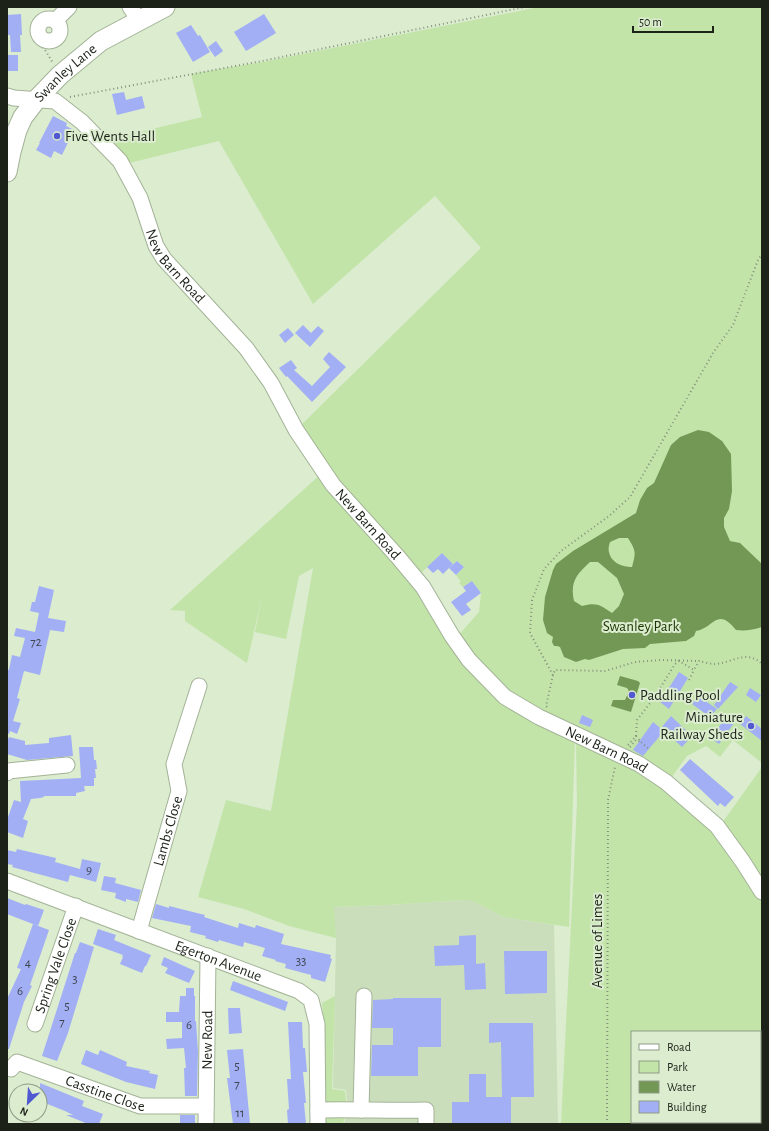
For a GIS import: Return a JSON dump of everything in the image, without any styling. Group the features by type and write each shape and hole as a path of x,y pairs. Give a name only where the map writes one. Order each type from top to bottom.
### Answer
{"main road":[{"name":"Swanley Lane","path":"7,172 17,130 23,117 36,100 60,75 134,14 165,7"}],"street":[{"path":"45,40 39,35 38,27 41,22 50,19 55,22 69,7"},
{"name":"New Barn Road","path":"7,96 55,101 82,122 120,161 140,198 156,246 164,259 246,348 271,384 296,430 324,473 423,587 452,636 469,660 505,697 539,717 638,764 666,782 717,826 744,862 762,892"},
{"name":"Lambs Close","path":"139,931 180,791 174,764 199,686"},
{"path":"7,773 8,771 67,765"},
{"name":"Egerton Avenue","path":"7,881 299,991 311,1000 317,1024 318,1117"},
{"name":"Spring Vale Close","path":"35,1024 76,906"},
{"name":"New Road","path":"206,1124 208,956"},
{"path":"360,1110 364,996"},
{"name":"Casstine Close","path":"11,1069 17,1062 140,1106 206,1106"},
{"path":"318,1117 360,1110 426,1110 426,1124"}],"path":[{"path":"77,95 262,61 525,7"},
{"path":"45,40 42,45 60,75"},
{"path":"762,254 758,260 733,325 713,353 630,497 610,516 561,551 544,569 532,600 530,633 552,675 555,670 605,671 635,662 661,660 699,661 715,664 735,658 752,657 761,661 762,664"},
{"path":"679,661 694,670"},
{"path":"624,749 636,736 637,720 654,698 675,664 679,661"},
{"path":"690,680 699,661"},
{"path":"636,736 649,749"},
{"path":"627,746 630,748 636,740 641,742"},
{"name":"Avenue of Limes","path":"607,1124 608,800 616,761"}],"shaded area":[{"path":"470,900 503,917 554,925 558,1124 344,1124 348,1109 346,1090 333,1088 336,938 333,907"}],"green space":[{"name":"Swanley Park","path":"539,7 762,7 762,763 733,740 720,757 706,746 687,756 671,778 524,706 460,641 474,626 460,640 457,637 479,612 481,593 472,581 463,587 459,583 461,582 456,575 464,567 457,561 453,564 442,553 420,574 360,510 298,428 481,248 435,196 313,304 219,141 129,163 111,139 202,117 191,74 262,62"},
{"path":"321,474 407,573 465,661 575,738 569,927 503,917 470,900 463,900 334,907 336,938 289,926 244,909 198,897 226,800 271,811 313,568 299,576 286,639 255,632 263,592 247,663 185,621 185,611 170,610"},
{"path":"576,739 638,767 706,821 762,896 762,1124 561,1124 577,804"},
{"path":"762,767 762,885 722,823"},
{"path":"335,996 332,1089 345,1091 347,1109 343,1124 325,1124 324,1025 322,1003"}],"water":[{"path":"698,430 709,432 722,441 731,454 732,491 729,509 724,518 724,527 730,541 740,543 762,564 762,627 749,630 736,630 730,623 720,619 696,631 694,636 686,641 650,644 645,648 623,649 589,660 585,659 576,662 564,657 560,647 554,646 552,642 553,637 547,633 543,620 545,597 556,564 573,551 636,513 640,500 647,488 654,483 671,445 680,437","holes":["619,538 628,538 633,546 635,555 632,567 618,564 610,556 610,542","590,562 598,562 617,578 624,594 619,606 612,613 595,604 582,606 574,601 573,589 575,579"]},
{"name":"Paddling Pool","path":"620,676 638,681 640,683 631,712 611,706 613,700 625,700 629,691 627,688 617,685"}],"building":[{"path":"21,14 21,52 11,52 7,15"},
{"path":"264,14 276,33 246,51 234,32"},
{"path":"191,25 198,36 200,35 210,52 193,62 176,33"},
{"path":"216,41 223,51 215,57 208,47"},
{"path":"7,55 18,55 18,71 7,71"},
{"path":"124,92 126,100 142,96 145,108 117,115 112,94"},
{"name":"Five Wents Hall","path":"53,116 67,123 66,126 74,130 62,155 54,151 51,158 36,150"},
{"path":"303,325 311,333 318,326 324,331 310,347 295,333"},
{"path":"288,328 294,335 285,343 279,335"},
{"path":"329,352 346,367 312,402 287,376 286,377 279,368 291,360 297,368 294,370 312,386 330,367 323,359"},
{"path":"442,553 453,564 443,574 438,569 433,573 427,567"},
{"path":"457,561 464,567 456,575 449,568"},
{"path":"472,581 481,593 466,604 471,610 462,616 451,602 466,591 463,587"},
{"path":"39,586 54,590 48,618 66,621 64,632 50,630 40,675 24,671 17,698 20,699 13,721 21,723 17,734 10,731 9,734 7,733 7,669 9,670 12,655 20,657 25,638 14,636 16,628 35,632 39,613 30,611 32,602 35,602"},
{"path":"679,672 688,678 669,709 660,702"},
{"path":"730,682 738,687 718,709 714,705"},
{"path":"750,688 761,695 756,702 746,695"},
{"path":"698,696 717,709 710,717 692,704"},
{"path":"582,715 593,720 590,727 579,723"},
{"path":"671,716 692,736 682,747 661,728"},
{"name":"Miniature Railway Sheds","path":"746,716 762,729 762,741 740,724"},
{"path":"726,717 734,723 719,744 711,738"},
{"path":"653,722 664,731 643,756 633,750"},
{"path":"71,735 73,756 27,760 7,754 7,742 9,737 25,741 25,745 49,743 49,738"},
{"path":"79,747 93,747 94,760 96,760 97,769 95,769 96,778 94,778 94,786 84,786 85,791 76,793 76,796 44,796 31,799 23,819 28,821 23,838 7,832 7,820 14,800 21,802 20,781 81,778"},
{"path":"690,759 734,797 725,807 720,803 718,806 680,770"},
{"path":"17,849 56,858 55,862 80,869 82,859 101,863 96,882 70,875 68,882 12,867 13,865 7,864 7,850 16,852"},
{"path":"104,876 116,878 115,883 141,890 138,902 126,899 126,902 115,898 116,893 101,890"},
{"path":"7,898 44,910 38,926 7,914"},
{"path":"156,904 205,915 204,917 238,928 239,923 255,928 256,925 284,934 281,944 331,955 330,958 332,959 325,982 311,978 311,975 285,968 286,964 262,956 265,948 244,942 243,947 219,940 218,942 205,938 206,936 190,932 191,926 152,918"},
{"path":"33,924 49,930 30,985 32,986 24,1002 9,1049 7,1049 7,999 21,969 17,968"},
{"path":"98,929 116,935 114,940 151,955 142,973 120,964 123,955 93,944"},
{"path":"476,935 476,964 485,963 486,989 465,990 464,965 435,966 434,946 459,945 459,936"},
{"path":"80,942 94,947 68,1033 57,1061 42,1056 75,953"},
{"path":"504,951 547,951 547,993 505,994"},
{"path":"164,957 195,971 189,983 165,973 168,968 161,965"},
{"path":"233,981 288,1002 285,1011 230,990"},
{"path":"186,988 194,988 195,996 195,1021 198,1052 197,1096 185,1096 184,1068 186,1068 184,1048 167,1049 166,1039 182,1038 182,1022 166,1022 166,1012 179,1012 180,996 186,996"},
{"path":"393,998 441,998 441,1047 418,1047 418,1076 371,1076 372,1045 393,1045 393,1028 372,1028 373,1000"},
{"path":"228,1008 240,1008 242,1033 229,1034"},
{"path":"288,1022 302,1022 303,1048 305,1048 307,1072 303,1072 306,1103 304,1103 306,1124 288,1124 287,1110 289,1109 287,1079 291,1079"},
{"path":"489,1023 533,1023 534,1097 511,1097 511,1124 452,1124 452,1102 469,1102 469,1074 486,1074 486,1097 502,1097 501,1042 489,1043"},
{"path":"243,1049 250,1124 233,1124 227,1078 230,1078 227,1050"},
{"path":"86,1050 98,1055 100,1050 127,1062 126,1066 150,1071 149,1073 158,1075 155,1089 126,1082 81,1064"},
{"path":"48,1086 84,1101 82,1106 103,1114 99,1124 88,1124 66,1115 73,1115 48,1104"},
{"path":"180,1115 195,1115 195,1124 180,1124"}],"place":[{"name":"Five Wents Hall","path":"57,136"},
{"name":"Paddling Pool","path":"632,695"},
{"name":"Miniature Railway Sheds","path":"751,726"}]}
